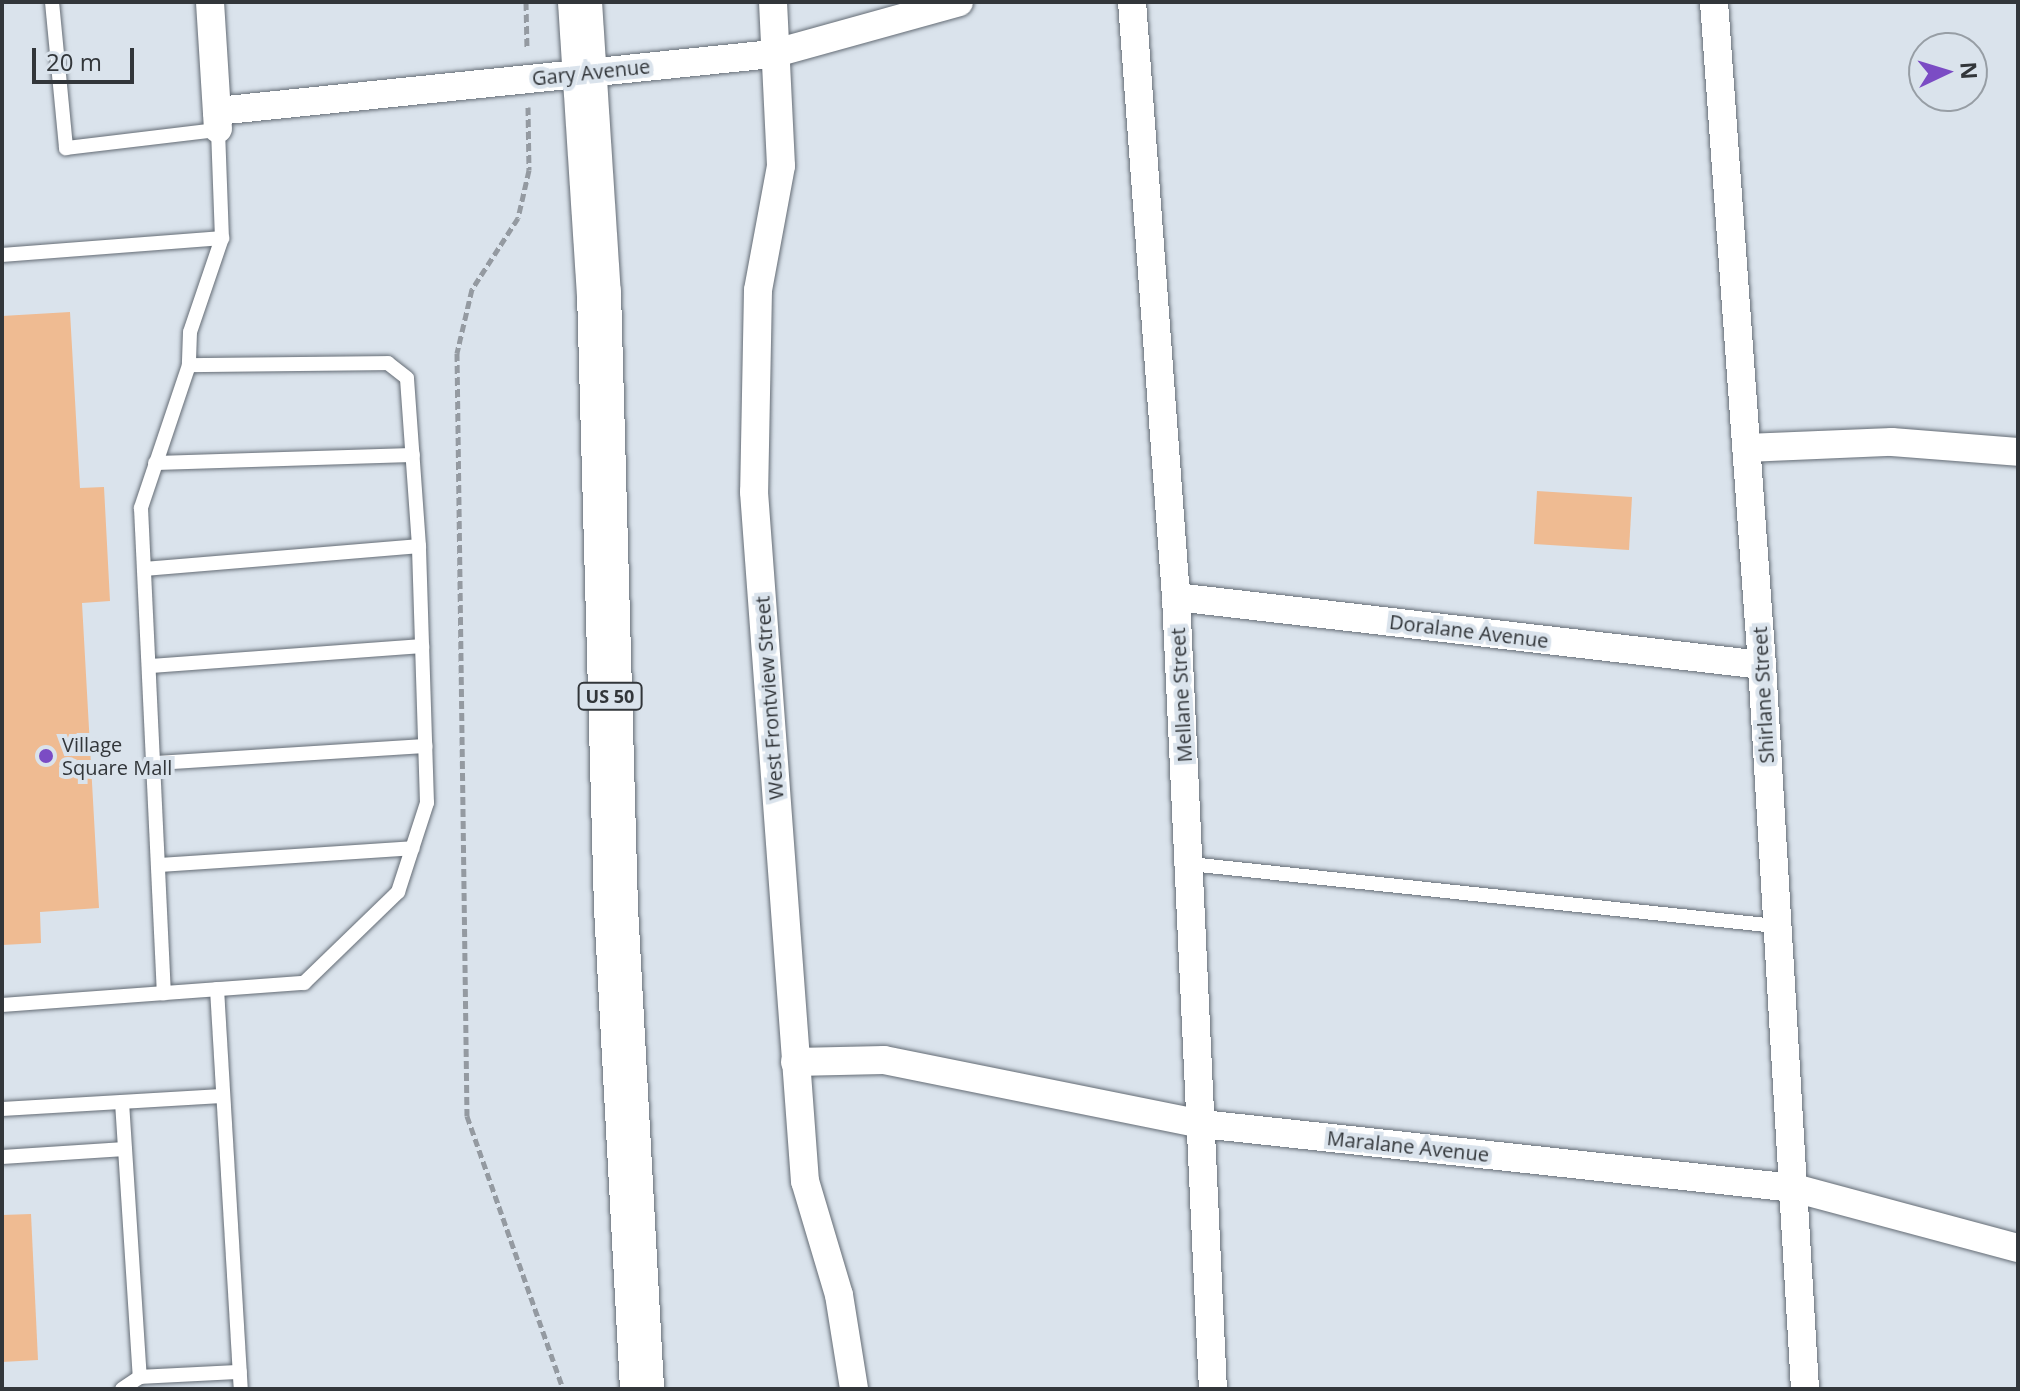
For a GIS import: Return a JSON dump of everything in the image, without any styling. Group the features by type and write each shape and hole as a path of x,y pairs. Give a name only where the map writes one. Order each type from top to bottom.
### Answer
{"highway":[{"name":"US 50","path":"580,2 599,292 616,908 642,1389"}],"street":[{"path":"210,2 217,121"},
{"name":"West Frontview Street","path":"773,2 772,54 781,166 758,290 754,492 805,1181 839,1295 854,1389"},
{"name":"Gary Avenue","path":"217,121 585,73 772,54 959,2"},
{"name":"Mellane Street","path":"1132,2 1176,597 1213,1389"},
{"name":"Shirlane Street","path":"1714,2 1762,665 1805,1389"},
{"path":"1746,448 1892,442 2018,452"},
{"name":"Doralane Avenue","path":"1176,597 1762,665"},
{"name":"Maralane Avenue","path":"795,1062 884,1060 1202,1124 1794,1188 2018,1248"}],"lane":[{"path":"52,2 66,148 217,121 222,238 190,332 189,365 141,508 156,763 164,993"},
{"path":"2,255 222,238"},
{"path":"2,1005 304,983 398,892 427,803 419,546 407,378 388,363 189,365"},
{"path":"155,463 413,455"},
{"path":"145,569 419,546"},
{"path":"151,666 422,646"},
{"path":"156,763 425,746"},
{"path":"159,865 412,848"},
{"path":"1190,864 1776,926"},
{"path":"217,989 241,1389"},
{"path":"2,1109 222,1096"},
{"path":"122,1102 140,1377"},
{"path":"2,1157 125,1149"},
{"path":"122,1389 140,1377 240,1372"}],"path":[{"path":"526,2 527,34"},
{"path":"528,121 529,170 518,218 472,289 457,353 467,1116 563,1389"}],"building":[{"name":"Village Square Mall","path":"70,312 80,488 104,487 110,601 82,603 99,908 40,912 41,943 2,945 2,316"},
{"path":"1537,491 1632,497 1629,550 1534,544"},
{"path":"31,1214 38,1360 2,1362 2,1215"}],"place":[{"name":"Village Square Mall","path":"46,756"}]}
